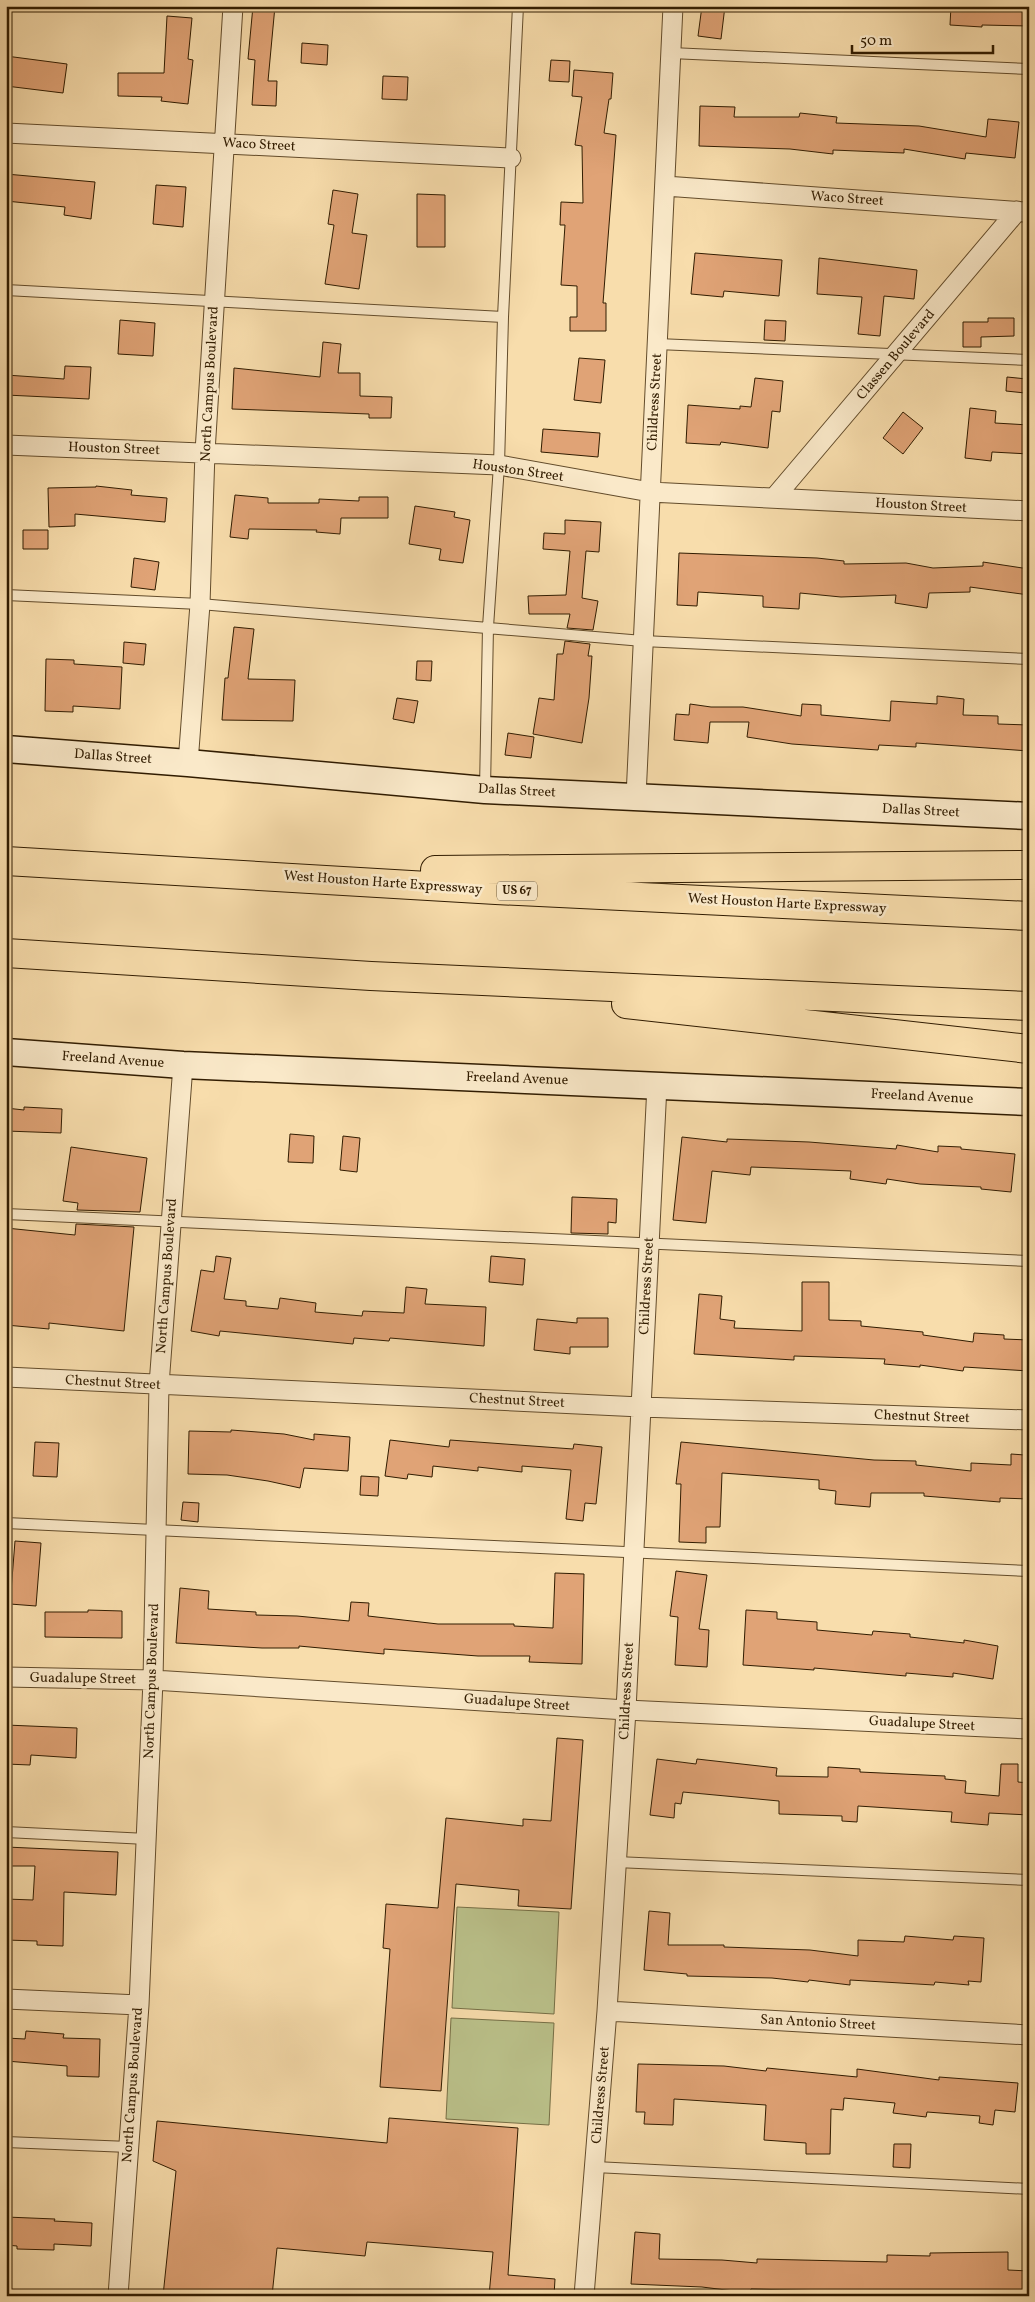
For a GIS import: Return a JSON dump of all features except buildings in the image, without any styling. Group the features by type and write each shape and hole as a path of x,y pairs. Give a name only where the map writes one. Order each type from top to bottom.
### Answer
{"highway":[{"name":"West Houston Harte Expressway","path":"6,861 496,890 1029,916"},
{"path":"200,871 1029,866"},
{"path":"6,953 371,976 1029,1006"},
{"path":"371,976 1029,1049"}],"main road":[{"name":"Dallas Street","path":"6,749 188,763 485,790 1029,816"},
{"name":"Freeland Avenue","path":"6,1052 183,1065 1029,1102"}],"street":[{"name":"North Campus Boulevard","path":"188,763 200,604 205,452 233,6"},
{"name":"Childress Street","path":"636,797 673,6"},
{"name":"Waco Street","path":"6,133 511,158"},
{"name":"Waco Street","path":"665,186 1023,212"},
{"name":"Classen Boulevard","path":"774,498 897,353 1023,212"},
{"name":"Houston Street","path":"6,445 499,465 650,492 1029,511"},
{"name":"North Campus Boulevard","path":"118,2296 139,2005 147,1839 153,1680 159,1385 183,1065"},
{"name":"Childress Street","path":"584,2296 607,2011 626,1710 657,1085"},
{"name":"Chestnut Street","path":"6,1377 641,1407 1029,1420"},
{"name":"Guadalupe Street","path":"6,1677 153,1680 626,1710 1029,1729"},
{"path":"6,1999 139,2005"},
{"name":"San Antonio Street","path":"607,2011 1029,2035"}],"lane":[{"path":"485,790 488,627 499,465 503,317 518,6"},
{"path":"671,53 1029,69"},
{"path":"6,290 503,317"},
{"path":"657,344 1029,360"},
{"path":"6,595 200,604 643,641 1029,659"},
{"path":"6,1214 1029,1261"},
{"path":"6,1523 1029,1571"},
{"path":"6,1832 147,1839"},
{"path":"616,1862 1029,1880"},
{"path":"6,2142 129,2148"},
{"path":"595,2167 1029,2189"}],"green space":[{"path":"457,1907 559,1912 554,2014 452,2008"},
{"path":"451,2018 554,2023 549,2125 446,2119"}]}
